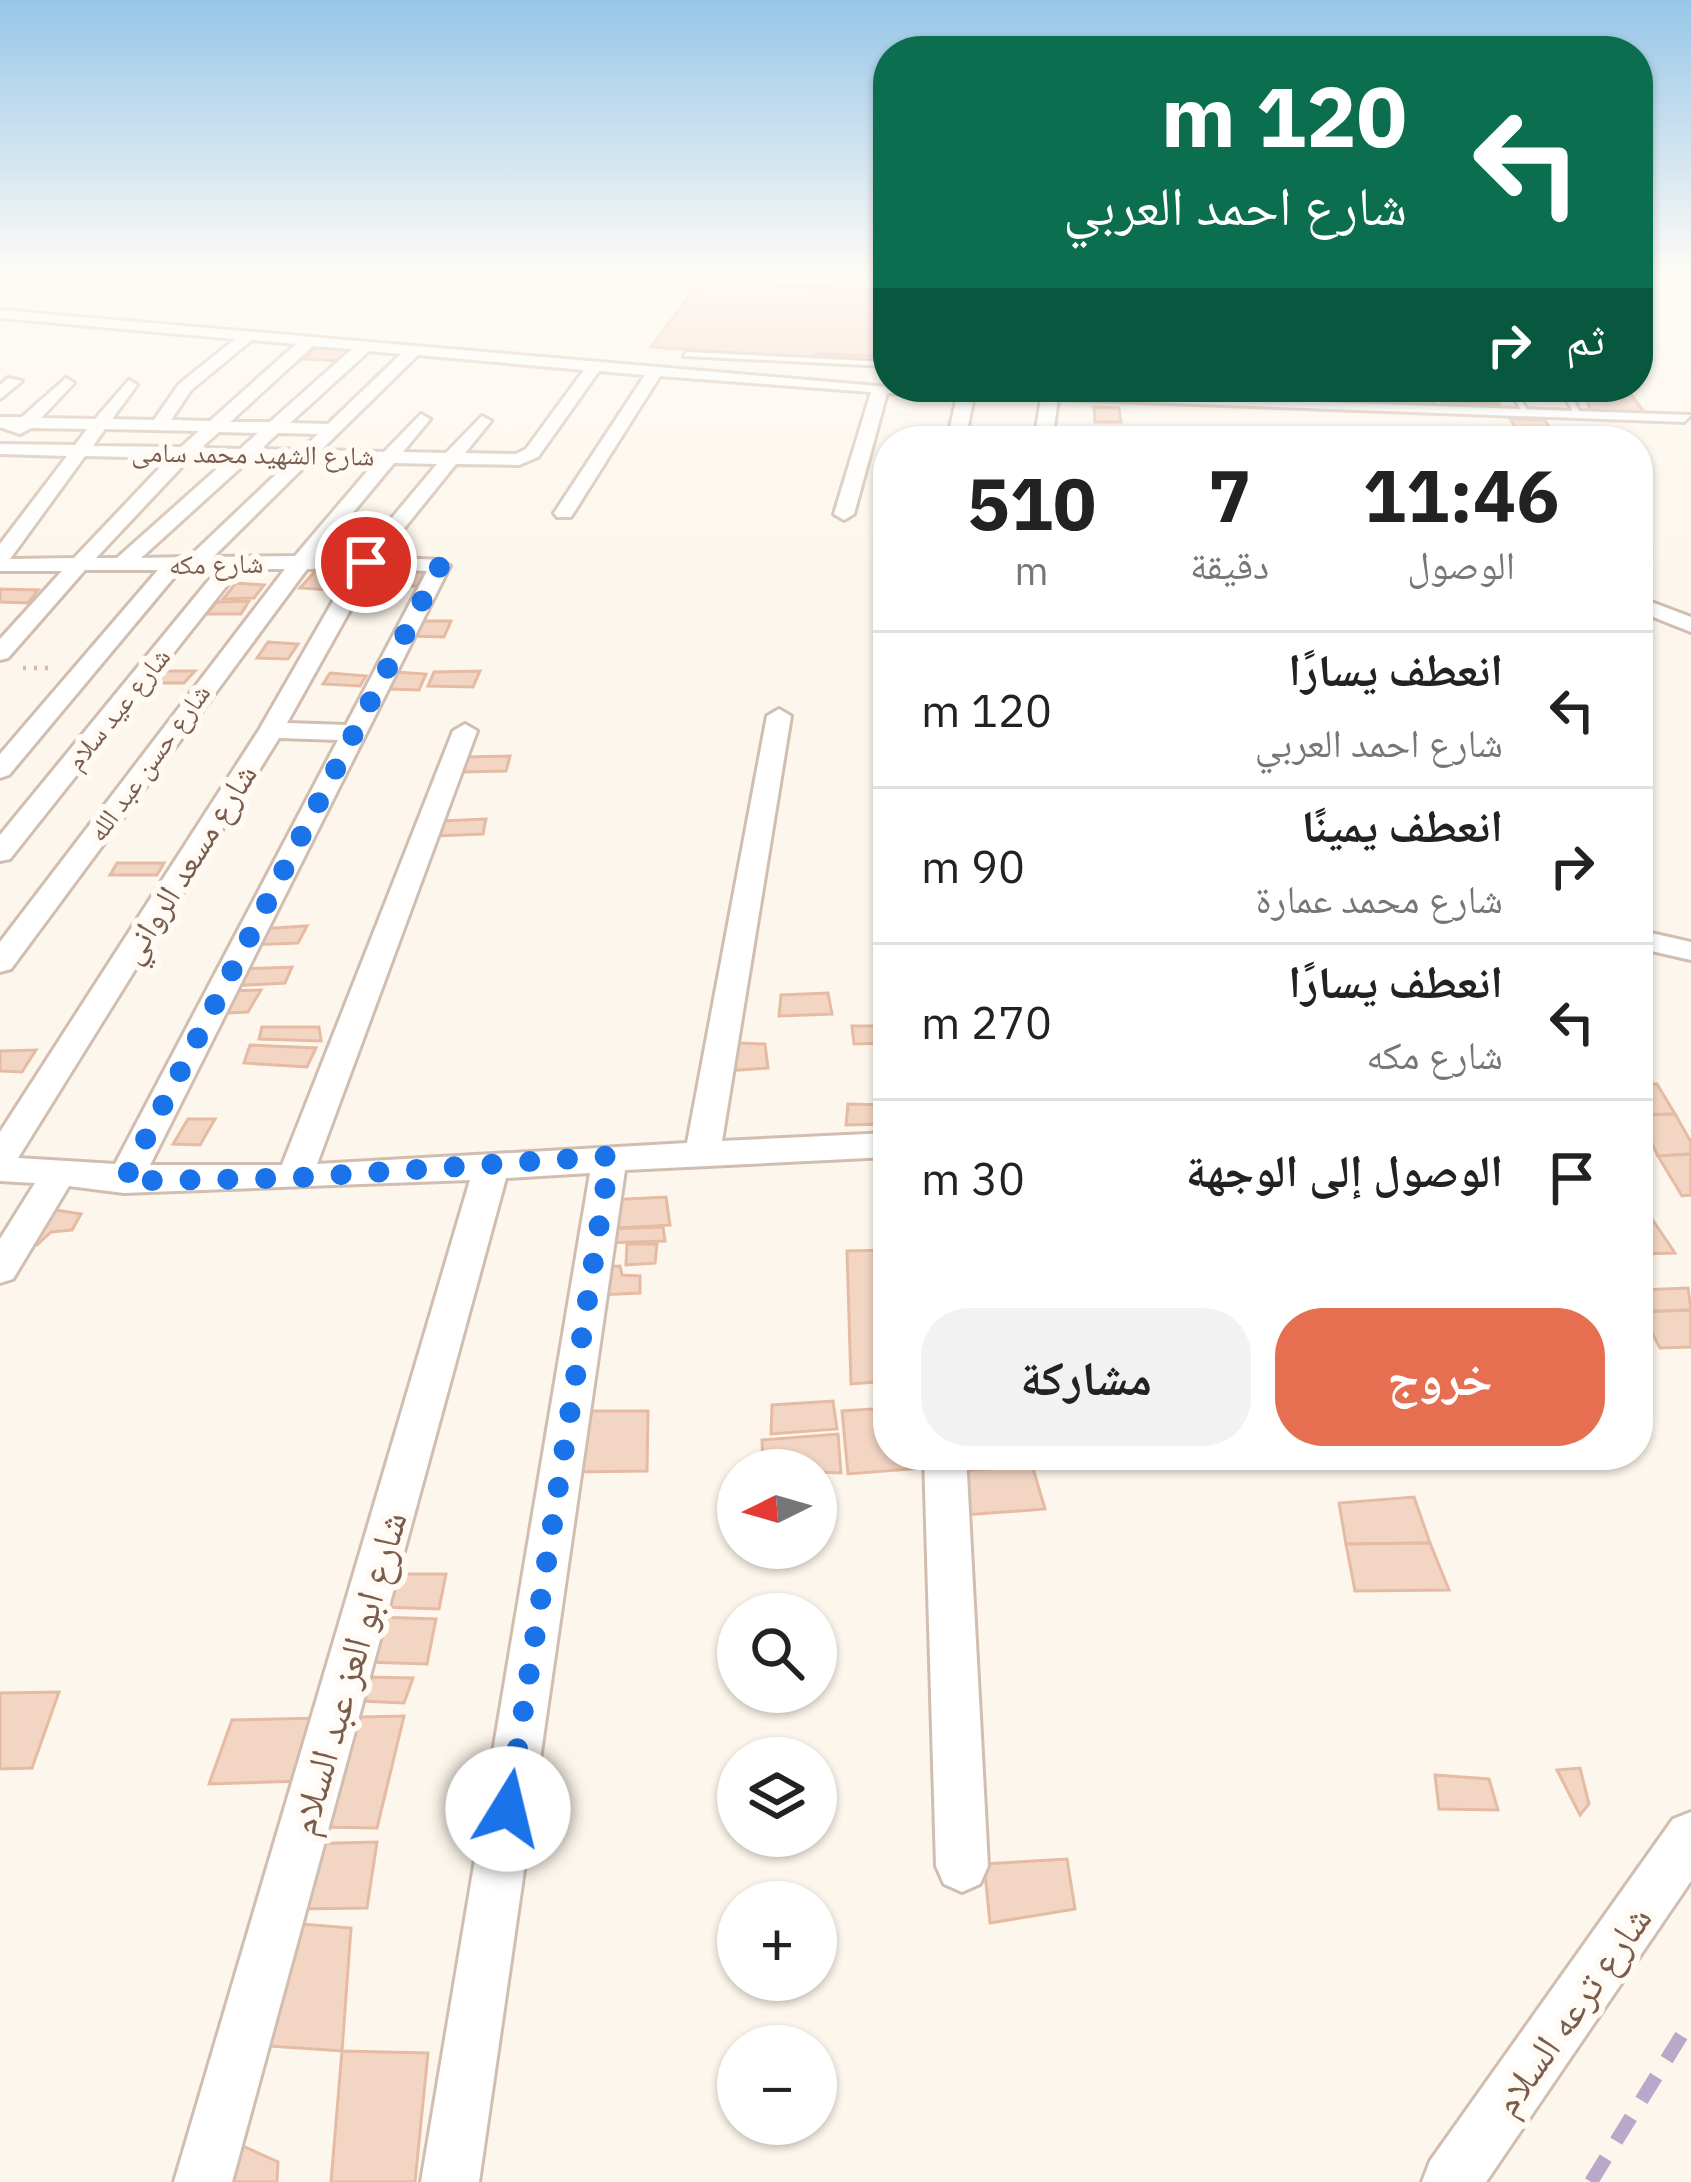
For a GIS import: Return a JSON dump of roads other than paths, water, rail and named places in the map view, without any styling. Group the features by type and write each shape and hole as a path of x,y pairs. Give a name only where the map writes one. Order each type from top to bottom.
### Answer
{"street":[{"path":"160,424 185,387 200,375"},
{"path":"0,653 184,452 270,375"},
{"path":"122,564 332,375"},
{"path":"0,770 86,668 184,564 389,375"},
{"name":"شارع الشهيد محمد سامى","path":"0,449 507,461 532,453 588,375"},
{"path":"564,513 653,375"},
{"path":"723,375 873,388 844,514"},
{"path":"0,394 14,381"},
{"path":"0,449 66,383"},
{"path":"0,562 129,385"},
{"path":"1138,402 1342,416 1365,408 1465,417 1526,411 1684,417"},
{"path":"1363,402 1365,408"},
{"name":"شارع حسن عبد الله","path":"0,963 218,623 299,562 421,419"},
{"name":"شارع مسعد الرواني","path":"0,1159 271,730 366,562 482,421"},
{"path":"0,422 333,429"},
{"name":"شارع مكه","path":"0,562 440,566 354,733"},
{"name":"شارع عيد سلام","path":"0,853 218,623 234,563"},
{"path":"1653,609 1691,625"},
{"path":"703,1150 779,716"},
{"path":"124,1181 354,733 271,730"},
{"path":"293,1178 465,731"},
{"path":"1653,942 1691,951"},
{"path":"0,1169 124,1181 293,1178 703,1150 873,1145"},
{"path":"450,2182 610,1156"},
{"name":"شارع ابو العز عبد السلام","path":"203,2182 492,1165"},
{"path":"0,1269 58,1175"},
{"path":"946,1470 962,1866"},
{"name":"شارع ترعه السلام","path":"1451,2182 1691,1838"}],"lane":[{"path":"1520,402 1526,411"},
{"path":"1572,402 1578,414"}],"railway":[{"path":"1591,2182 1691,2020"}]}
